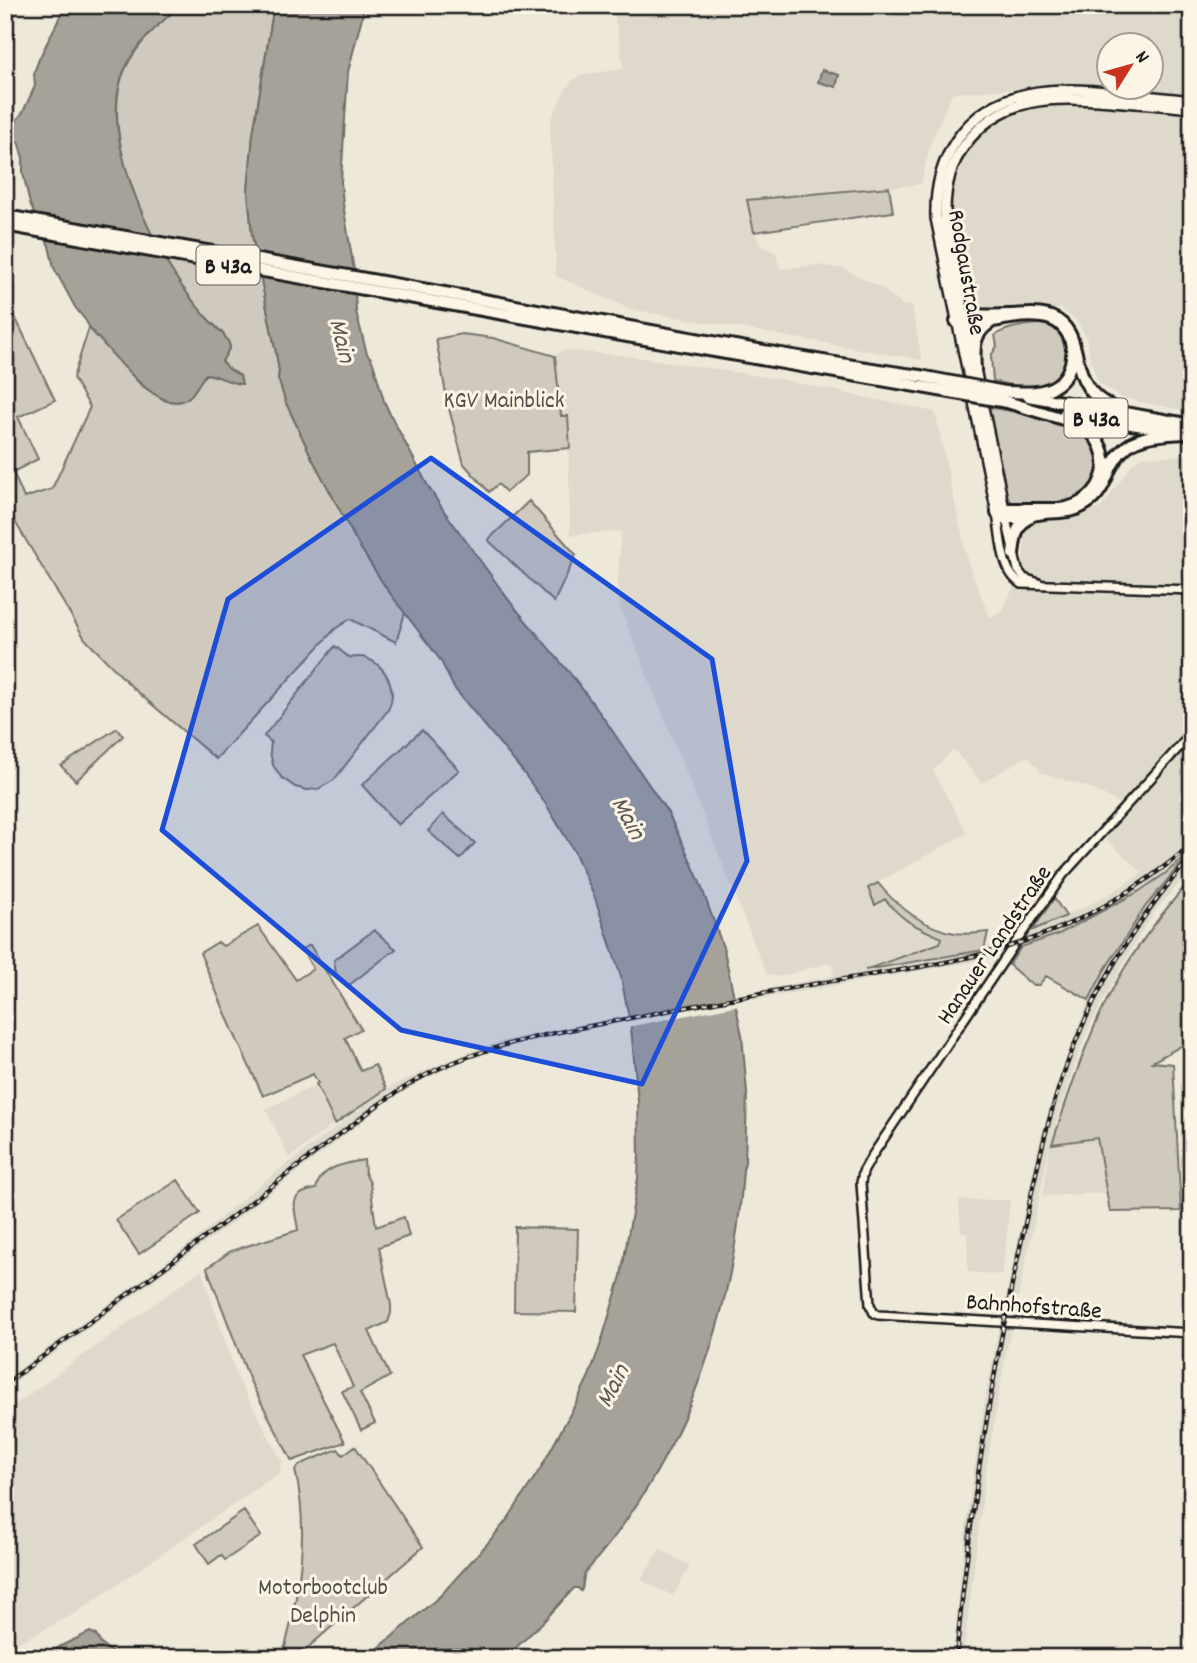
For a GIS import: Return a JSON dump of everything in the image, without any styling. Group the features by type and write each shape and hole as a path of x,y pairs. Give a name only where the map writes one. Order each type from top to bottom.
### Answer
{"highway":[{"name":"B 43a","path":"5,216 639,334 862,368 921,382 1189,431"},
{"name":"B 43a","path":"5,225 450,299"},
{"path":"962,321 1037,314 1055,319 1065,326 1071,335 1081,372 1089,389 1099,399 1128,415"},
{"path":"962,321 1047,318 1065,330 1070,339 1072,364 1064,379 1048,389 1006,397"},
{"path":"975,370 975,340 980,330 993,321"},
{"path":"1002,514 1075,506 1094,491 1101,481 1104,467 1101,448 1086,428 1006,397"},
{"name":"B 43a","path":"1006,397 1128,415 1189,431"},
{"path":"1002,514 1071,511 1088,503 1098,494 1116,457 1136,440 1189,431"},
{"path":"1013,554 1018,527 1024,520 1038,514"}],"main road":[{"name":"Rodgaustraße","path":"1002,514 975,370 936,218 938,182 947,156 960,135 986,111 1018,96 1047,90 1085,90 1192,101"},
{"name":"Rodgaustraße","path":"1002,514 962,321 946,228 945,198 955,161 969,140 990,120 1012,107 1031,102 1084,99 1192,107"}],"street":[{"name":"Rodgaustraße","path":"1002,514 1018,570 1024,578 1051,584 1192,590"},
{"name":"Rodgaustraße","path":"1002,514 1005,562 1013,578 1028,586 1051,584"},
{"name":"Hanauer Landstraße","path":"874,1313 870,1305 862,1200 861,1178 864,1169 1070,866 1192,731"},
{"name":"Bahnhofstraße","path":"874,1313 888,1316 1192,1333"}],"highlighted area":[{"path":"431,458 712,659 747,861 642,1084 401,1030 162,830 228,599"}],"shaded area":[{"path":"613,5 1192,5 1192,412 1122,398 1099,383 1090,359 1086,336 1076,320 1061,309 968,310 952,243 949,198 962,159 984,130 1012,111 1038,103 1027,88 952,93 930,145 921,184 747,200 754,232 760,244 776,253 780,269 816,265 844,269 881,287 903,306 912,306 922,360 630,309 556,276 551,119 565,90 573,80 583,75 624,69"},
{"path":"563,350 636,357 779,379 935,412 968,563 990,618 1001,612 1023,569 1025,525 1075,516 1101,508 1133,463 1142,457 1192,455 1192,719 1172,746 1192,746 1192,850 1166,873 1097,915 1059,934 1002,954 982,960 752,1000 751,992 832,976 834,966 829,963 778,977 766,973 620,607 617,594 621,531 570,535 568,416 561,416 555,356","holes":["953,749 982,783 1028,756 1042,773 1091,788 1122,805 1097,831 1143,873 1097,901 1033,930 998,940 984,950 870,968 940,943 942,937 926,932 898,915 884,899 868,888 967,833 933,771"]},
{"path":"1192,851 1192,868 1143,929 1100,1006 1084,1039 1059,1111 1051,1144 1097,1138 1107,1193 1043,1196 1050,1146 1007,1346 986,1470 963,1658 953,1658 966,1525 981,1422 1041,1135 1066,1059 1089,1000 1104,971 1145,907"},
{"path":"548,1032 550,1038 518,1044 466,1060 422,1080 385,1104 227,1227 5,1389 5,1379 151,1273 150,1270 155,1270 191,1243 258,1186 386,1090 473,1050 509,1039"},
{"path":"314,1086 333,1124 289,1158 266,1109"},
{"path":"959,1200 1010,1200 1001,1275 968,1272 967,1233 961,1233"},
{"path":"201,1270 238,1379 282,1461 279,1473 76,1613 5,1649 5,1412"},
{"path":"660,1549 690,1566 673,1596 641,1580"}],"green space":[{"path":"181,5 274,5 253,134 248,191 252,235 276,353 278,378 286,403 313,460 370,563 405,613 396,642 350,619 335,629 216,759 134,689 85,639 5,505 5,296 55,400 18,417 38,459 13,472 24,498 52,489 90,407 73,378 89,328 141,385 166,401 179,402 188,398 206,374 234,382 240,376 222,361 230,347 226,338 184,289 154,240 141,213 122,154 118,98 127,63 148,36"},
{"path":"889,187 893,212 754,232 747,200"},
{"path":"1039,324 1055,328 1064,339 1067,356 1062,372 1051,384 1037,388 993,381 991,356 997,346 995,335 1016,327"},
{"name":"KGV Mainblick","path":"462,334 493,338 555,356 561,416 568,416 570,448 527,452 527,475 506,492 498,484 489,492 464,464 448,405 436,339"},
{"path":"987,407 1071,421 1080,425 1100,449 1098,483 1075,504 1015,504 1010,501 1005,491"},
{"path":"529,501 576,555 554,602 488,540"},
{"path":"335,646 349,657 366,658 380,667 389,680 391,702 388,710 334,780 318,789 307,790 295,787 281,777 273,765 271,742 264,736"},
{"path":"117,728 123,736 76,781 61,766"},
{"path":"422,730 459,770 398,825 362,785"},
{"path":"443,814 475,843 460,859 428,831"},
{"path":"1192,850 1145,907 1104,971 1089,1000 1046,976 1039,985 1032,985 1009,965 1021,947 1059,934 1138,892 1166,873"},
{"path":"1192,878 1192,1040 1152,1062 1173,1064 1181,1211 1110,1212 1097,1138 1052,1144 1083,1054 1112,990 1148,933"},
{"path":"878,883 893,900 933,927 959,934 988,932 984,950 865,970 940,943 942,938 905,919 885,899 875,905 868,888"},
{"path":"1054,898 1066,916 1033,930"},
{"path":"258,926 296,980 313,969 302,949 310,945 361,1029 345,1038 361,1071 375,1065 386,1089 335,1124 313,1074 263,1096 200,953 218,942 223,946"},
{"path":"374,930 396,949 348,986 336,974 334,960"},
{"path":"364,1160 376,1227 404,1217 409,1236 379,1247 391,1313 388,1322 369,1331 390,1376 360,1393 375,1423 361,1430 342,1391 353,1387 333,1343 300,1355 345,1442 292,1461 250,1381 207,1268 231,1251 298,1230 294,1209 296,1198 306,1191 316,1189 318,1181 334,1167"},
{"path":"178,1180 200,1213 139,1254 116,1220"},
{"path":"515,1227 578,1229 576,1312 514,1311"},
{"name":"Motorbootclub Delphin","path":"355,1446 423,1547 296,1658 282,1658 298,1588 302,1541 302,1517 295,1470 301,1464 338,1449 343,1455"},
{"path":"244,1511 261,1536 225,1560 221,1555 209,1564 196,1544"}],"water":[{"path":"66,5 181,5 142,42 125,69 118,93 117,120 121,150 141,210 154,239 181,285 226,338 230,347 222,361 240,376 242,384 206,374 192,394 186,399 174,402 148,390 91,330 54,268 49,246 30,204 19,144 11,142 5,147 5,129 13,125 23,112 35,86 34,73 39,59"},
{"name":"Main","path":"274,5 365,5 348,72 341,182 354,270 356,312 367,354 374,366 384,401 429,488 444,511 511,603 578,683 668,813 699,880 724,950 742,1035 747,1093 745,1162 739,1217 722,1310 692,1399 650,1482 620,1529 585,1573 581,1591 574,1588 505,1658 367,1658 440,1596 507,1520 542,1466 589,1376 621,1276 638,1178 638,1101 631,1028 621,977 595,898 574,851 523,772 454,688 441,661 386,588 358,544 286,403 278,378 276,353 252,235 248,191 253,134"},
{"path":"822,70 839,75 836,87 818,82"},
{"path":"90,1632 120,1658 42,1658 61,1646"}],"pier":[{"path":"30,212 156,234 170,262 42,239"},
{"path":"252,251 357,269 359,296 257,278"},
{"path":"737,995 740,1005 627,1027 625,1017"}],"railway":[{"path":"5,1384 195,1245 378,1105 442,1067 510,1043 550,1034 741,997 932,965 1024,942 1076,921 1125,894 1192,844"},
{"path":"956,1658 966,1562 995,1370 1051,1113 1082,1026 1113,966 1150,909 1192,856"}]}
